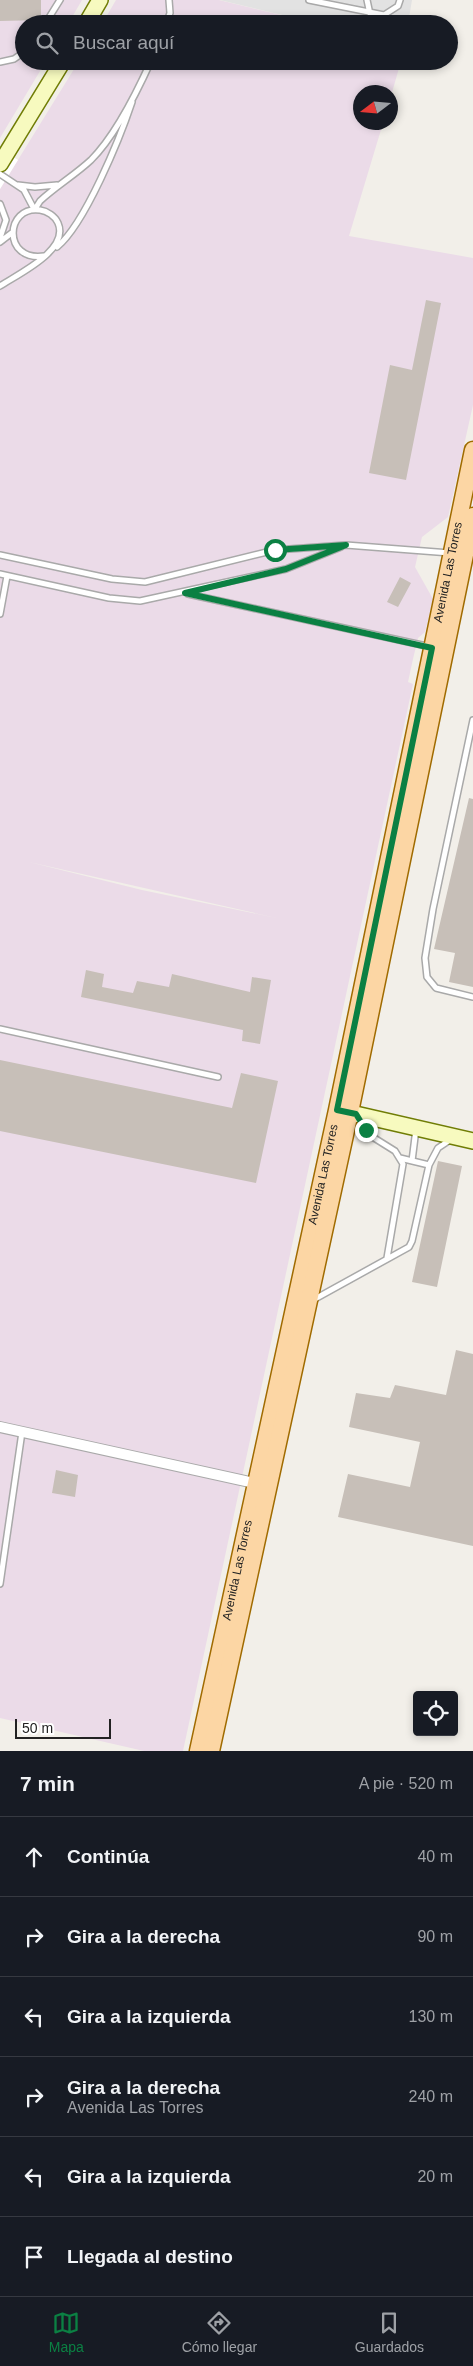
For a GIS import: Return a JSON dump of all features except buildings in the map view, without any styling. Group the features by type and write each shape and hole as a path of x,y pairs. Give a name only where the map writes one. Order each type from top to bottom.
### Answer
{"main road":[{"name":"Avenida Las Torres","path":"198,1751 347,1112 432,648 463,555 473,450"},
{"name":"Avenida Las Torres","path":"212,1751 261,1485 308,1303 463,555 473,516"}],"street":[{"path":"91,15 100,0"},
{"path":"0,164 57,70"},
{"path":"347,1112 473,1141"},
{"path":"0,1427 261,1485"}],"lane":[{"path":"51,15 60,0"},
{"path":"169,0 169,15"},
{"path":"309,0 370,14 384,15 398,6 400,0"},
{"path":"367,0 370,14"},
{"path":"0,62 15,58"},
{"path":"35,209 40,200 57,184 91,160 106,142 134,95 146,70"},
{"path":"0,286 66,240 83,213 122,132 134,95"},
{"path":"0,174 24,190 35,209"},
{"path":"16,185 36,187 57,184"},
{"path":"0,204 6,220 13,231"},
{"path":"44,256 29,256 22,252 14,240 14,224 22,214 35,209 44,211 58,223 60,232 54,249"},
{"path":"0,240 6,220"},
{"path":"0,240 13,231"},
{"path":"0,574 124,600 140,601 185,593 286,569 346,545"},
{"path":"0,555 112,578 145,582 275,550 346,545 463,555"},
{"path":"0,614 7,576"},
{"path":"185,593 432,648"},
{"path":"473,720 433,909 426,958 427,977 436,988 473,997"},
{"path":"0,1029 218,1077"},
{"path":"347,1112 371,1136 395,1151 400,1158 403,1172 387,1258"},
{"path":"412,1161 416,1127"},
{"path":"308,1303 387,1258 404,1251 412,1241 428,1165 438,1148 455,1136"},
{"path":"400,1158 428,1165"},
{"path":"0,1584 22,1432"}],"shaded area":[{"path":"0,0 82,0 73,15 15,15 15,70 41,70 0,138"},
{"path":"116,0 219,0 281,15 107,15"},
{"path":"220,0 412,0 410,15 282,15"},
{"path":"73,70 398,70 394,85 353,85 353,130 381,130 349,236 473,258 473,405 448,517 422,537 415,567 433,599 425,632 418,638 408,682 413,684 183,1751 144,1751 0,1718 0,189","holes":["29,862 281,919 142,890"]}],"pier":[{"path":"0,149 18,160 0,189"}],"route":[{"path":"275,550 346,545 286,569 185,593 432,648 337,1110 356,1114 366,1130"}]}
